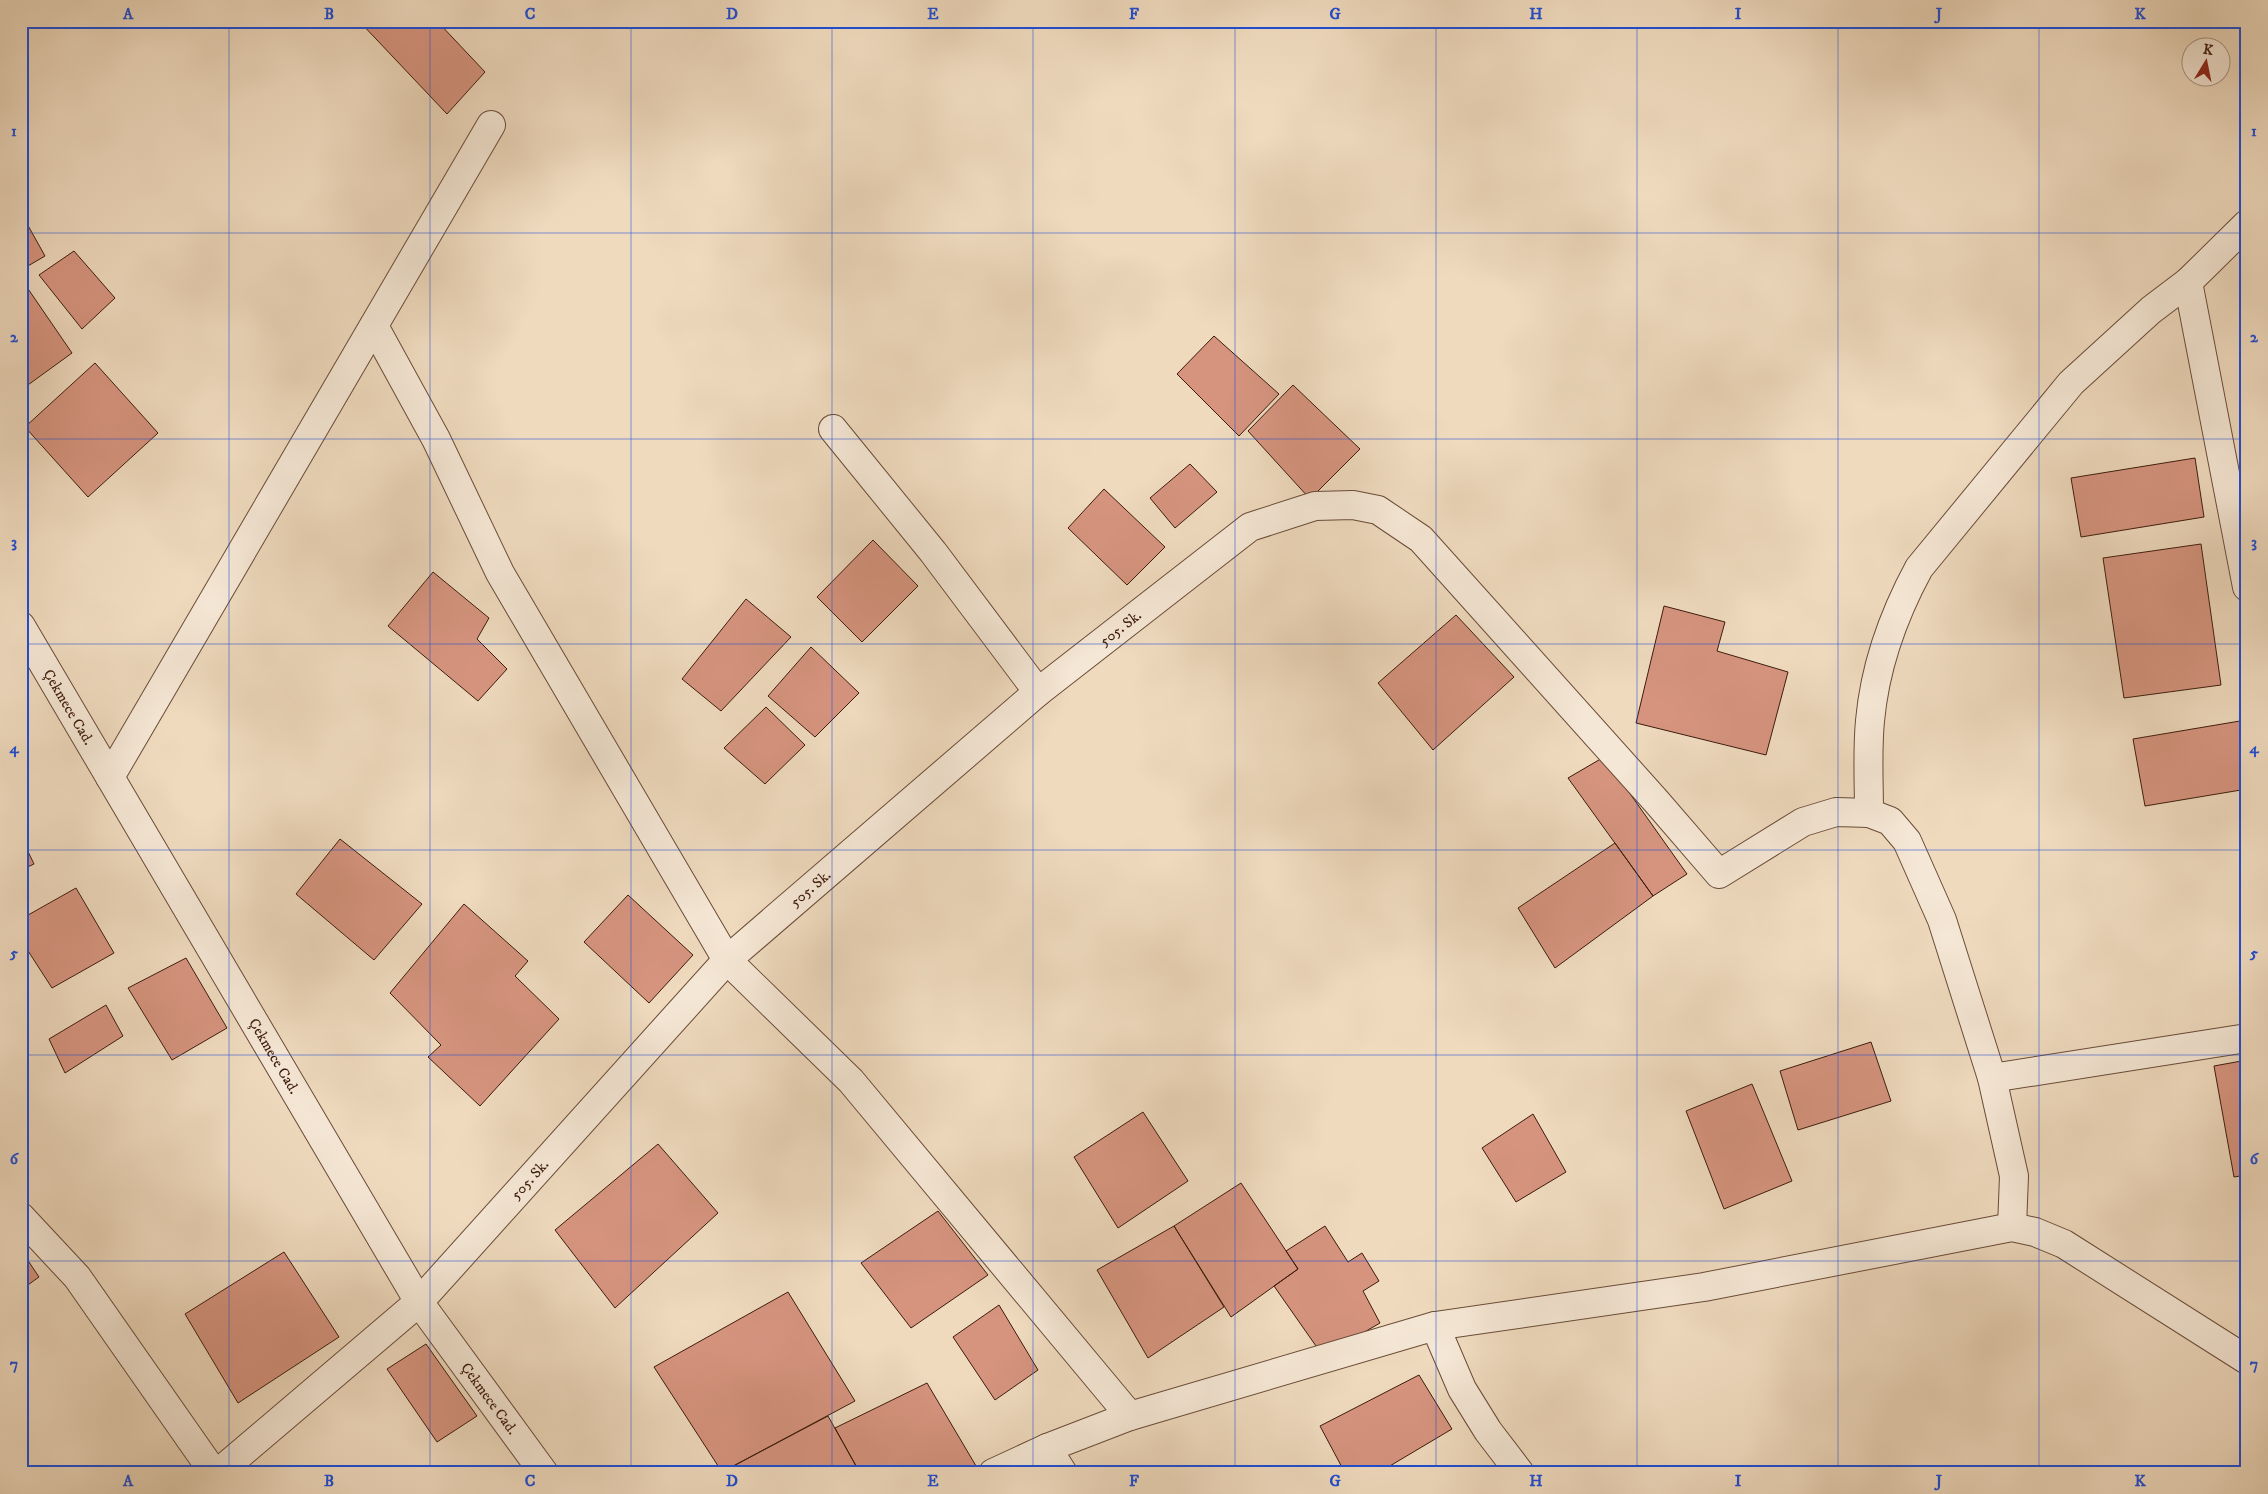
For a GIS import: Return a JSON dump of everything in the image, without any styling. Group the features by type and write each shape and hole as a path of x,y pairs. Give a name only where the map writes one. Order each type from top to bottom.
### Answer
{"street":[{"path":"110,777 491,126"},
{"path":"2012,1228 2014,1176 1992,1078 1942,920 1907,841 1890,821 1869,813 1870,721 1876,678 1888,635 1902,601 1919,568 2071,382 2151,310 2188,282 2247,224"},
{"path":"2188,282 2247,587"},
{"path":"374,326 436,439 500,573 727,960 851,1081 1130,1416"},
{"path":"834,429 933,552 1038,692"},
{"name":"505. Sk.","path":"216,1473 419,1302 727,960 1038,692 1250,527 1315,506 1353,505 1378,510 1421,539 1719,874 1803,822 1836,812 1869,813"},
{"name":"Çekmece Cad.","path":"21,626 419,1302 544,1473"},
{"path":"1992,1078 2247,1038"},
{"path":"21,1217 77,1277 216,1473"},
{"path":"993,1473 1047,1448 1130,1416 1436,1326 1704,1287 2012,1228 2036,1232 2064,1244 2247,1360"},
{"path":"1436,1326 1462,1389 1488,1431 1520,1473"},
{"path":"1047,1448 1062,1473"}],"building":[{"path":"359,21 437,21 485,72 447,114"},
{"path":"21,213 45,256 21,270"},
{"path":"74,251 115,298 82,329 39,275"},
{"path":"24,283 72,353 21,390 21,285"},
{"path":"1214,336 1279,394 1239,436 1177,374"},
{"path":"95,363 158,433 88,497 25,427"},
{"path":"1293,385 1360,449 1310,499 1248,431"},
{"path":"2195,458 2204,517 2081,537 2071,478"},
{"path":"1190,464 1217,492 1175,528 1150,498"},
{"path":"1104,489 1165,547 1127,585 1068,528"},
{"path":"873,540 918,586 862,642 817,597"},
{"path":"2201,544 2221,685 2124,698 2103,558"},
{"path":"433,572 489,618 477,639 507,669 478,701 388,626"},
{"path":"746,599 791,637 721,711 682,679"},
{"path":"1664,606 1725,622 1717,651 1788,672 1766,755 1636,723"},
{"path":"1456,615 1514,677 1433,750 1378,683"},
{"path":"811,647 859,693 815,737 768,696"},
{"path":"766,707 805,745 765,784 724,748"},
{"path":"2240,721 2247,760 2247,789 2145,806 2133,739"},
{"path":"1604,757 1687,874 1653,896 1568,778"},
{"path":"21,837 34,864 21,870"},
{"path":"340,839 422,904 374,960 296,894"},
{"path":"1615,843 1653,896 1555,968 1518,908"},
{"path":"76,888 114,953 52,988 21,940 21,919"},
{"path":"628,895 693,955 649,1003 584,942"},
{"path":"464,904 528,961 515,976 559,1019 480,1106 428,1057 441,1045 390,993"},
{"path":"186,958 227,1028 172,1060 128,988"},
{"path":"106,1005 123,1036 65,1073 49,1039"},
{"path":"1871,1042 1891,1101 1798,1130 1780,1071"},
{"path":"2247,1060 2247,1175 2234,1177 2214,1066"},
{"path":"1752,1084 1792,1181 1724,1209 1686,1111"},
{"path":"1143,1112 1188,1181 1118,1228 1074,1157"},
{"path":"1533,1114 1566,1172 1516,1202 1482,1148"},
{"path":"658,1144 718,1213 615,1308 555,1230"},
{"path":"1241,1183 1298,1269 1231,1317 1174,1226"},
{"path":"938,1211 988,1275 911,1328 861,1263"},
{"path":"1174,1226 1224,1307 1148,1358 1097,1270"},
{"path":"1325,1226 1348,1262 1362,1253 1379,1281 1363,1291 1380,1323 1323,1356 1274,1286 1298,1269 1286,1251"},
{"path":"21,1250 39,1277 21,1290"},
{"path":"284,1252 339,1337 238,1403 185,1314"},
{"path":"788,1292 855,1401 722,1472 654,1367"},
{"path":"999,1305 1038,1370 995,1400 953,1337"},
{"path":"426,1344 477,1416 437,1442 387,1369"},
{"path":"1419,1375 1452,1429 1378,1473 1345,1473 1320,1426"},
{"path":"927,1383 979,1471 974,1473 860,1473 835,1428"},
{"path":"828,1416 860,1473 722,1472"}]}
